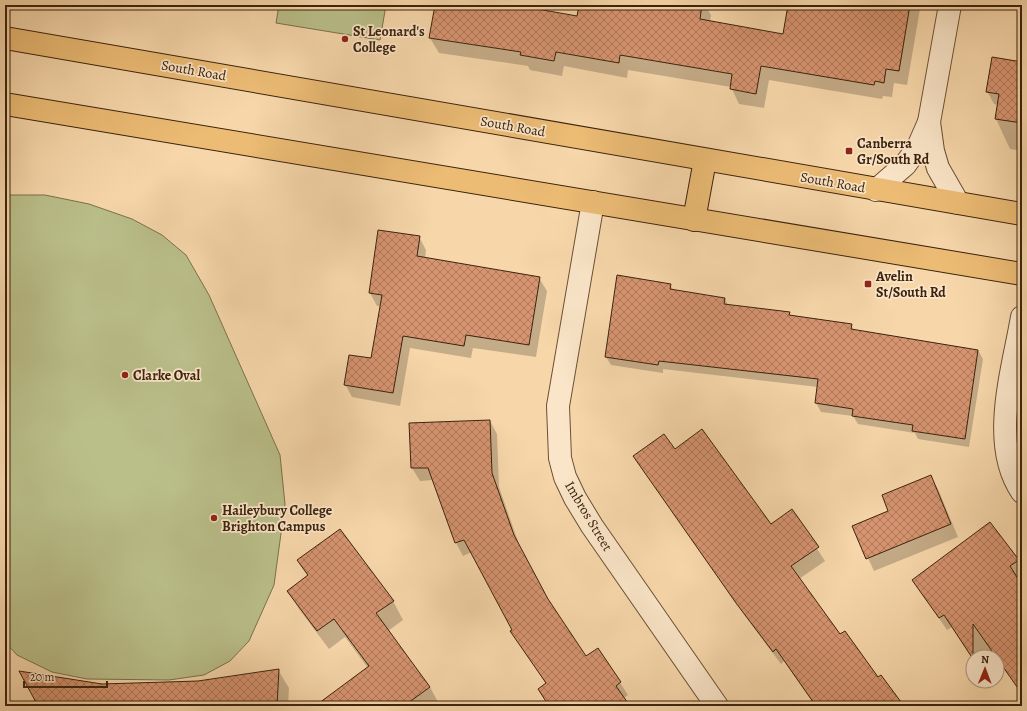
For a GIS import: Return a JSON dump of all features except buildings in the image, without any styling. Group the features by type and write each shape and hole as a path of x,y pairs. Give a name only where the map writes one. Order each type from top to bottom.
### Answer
{"main road":[{"name":"South Road","path":"5,38 876,190 1022,214"},
{"path":"5,104 1022,274"},
{"path":"694,220 705,160"}],"street":[{"path":"876,190 905,165 918,147 929,122 950,5"},
{"path":"929,122 933,151 938,168 958,203"},
{"name":"Imbros Street","path":"593,202 558,406 560,458 565,477 575,498 592,526 717,706"},
{"path":"1022,317 1004,428 1005,448 1009,468 1022,492"}],"green space":[{"path":"279,5 386,5 380,40 276,23"},
{"name":"Clarke Oval","path":"45,195 89,204 132,219 162,235 186,255 209,295 280,455 285,504 274,585 249,641 230,661 204,675 169,680 87,679 52,672 17,655 5,642 5,196"}],"place":[{"name":"St Leonard's College","path":"345,39"},
{"name":"Canberra Gr/South Rd","path":"849,151"},
{"name":"Avelin St/South Rd","path":"868,284"},
{"name":"Clarke Oval","path":"125,375"},
{"name":"Haileybury College Brighton Campus","path":"214,518"}]}
